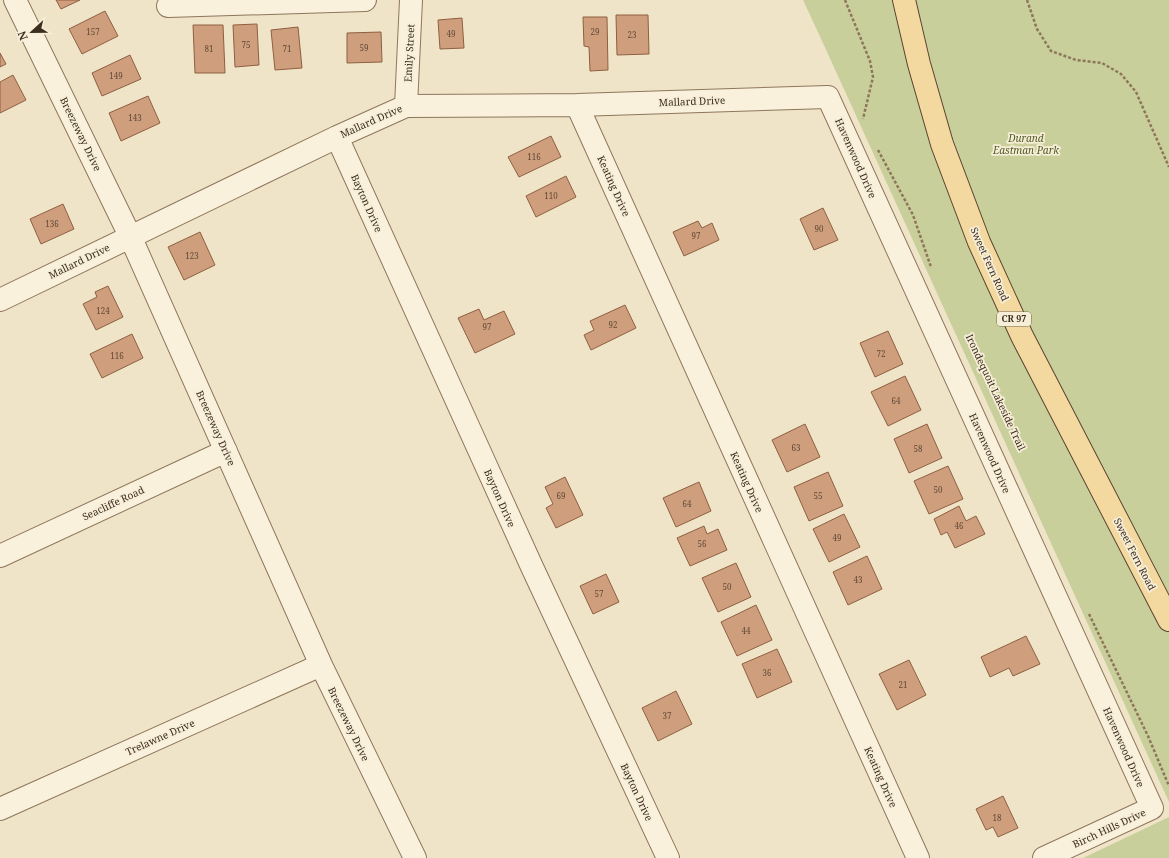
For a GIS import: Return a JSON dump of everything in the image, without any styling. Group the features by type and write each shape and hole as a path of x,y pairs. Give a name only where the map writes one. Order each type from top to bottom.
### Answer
{"main road":[{"name":"Sweet Fern Road","path":"904,0 919,64 942,144 979,242 1022,336 1169,620"}],"street":[{"name":"Breezeway Drive","path":"15,0 130,236 321,665 415,858"},
{"path":"168,6 365,0"},
{"name":"Emily Street","path":"406,106 411,0"},
{"name":"Mallard Drive","path":"0,300 337,137 406,106 577,105 828,97"},
{"name":"Havenwood Drive","path":"828,97 1152,808"},
{"name":"Keating Drive","path":"577,105 918,858"},
{"name":"Bayton Drive","path":"337,137 532,567 668,858"},
{"name":"Seacliffe Road","path":"0,556 226,451"},
{"name":"Trelawne Drive","path":"0,809 321,665"},
{"name":"Birch Hills Drive","path":"1044,858 1152,808"}],"path":[{"path":"846,0 870,61 873,77 862,117 864,123"},
{"path":"1027,0 1037,29 1052,51 1076,60 1102,63 1121,74 1136,92 1169,166"},
{"path":"876,146 913,216 932,268"},
{"path":"1087,610 1148,736 1169,786"}],"green space":[{"name":"Durand Eastman Park","path":"803,0 1169,0 1169,802 817,30"},
{"path":"1169,817 1169,858 1083,858 1167,818"}],"building":[{"path":"56,0 80,0 61,9"},
{"path":"105,11 118,36 82,54 69,29"},
{"path":"616,15 648,15 649,54 617,55"},
{"path":"583,17 607,17 608,70 590,71 589,47 584,46"},
{"path":"462,18 464,48 440,49 438,20"},
{"path":"257,24 259,65 235,67 233,25"},
{"path":"193,25 223,25 225,73 195,73"},
{"path":"298,27 302,68 275,70 271,30"},
{"path":"381,32 382,62 347,63 347,33"},
{"path":"0,53 6,64 0,67"},
{"path":"130,55 141,79 102,96 92,73"},
{"path":"13,75 26,100 0,113 0,82"},
{"path":"148,96 160,123 121,141 109,113"},
{"path":"551,136 561,157 519,177 508,157"},
{"path":"566,176 576,197 536,217 526,196"},
{"path":"63,204 74,229 41,244 30,219"},
{"path":"823,208 838,240 814,250 800,219"},
{"path":"698,221 702,228 712,223 719,240 684,256 673,232"},
{"path":"200,232 215,265 184,280 168,247"},
{"path":"108,286 123,317 96,330 83,304 97,297 95,292"},
{"path":"625,305 636,328 591,350 584,335 594,330 590,321"},
{"path":"479,309 484,320 504,311 515,334 475,353 458,318"},
{"path":"888,331 903,364 875,377 860,343"},
{"path":"132,334 143,358 102,378 90,354"},
{"path":"905,376 921,410 888,426 871,392"},
{"path":"805,424 820,457 787,472 772,440"},
{"path":"927,424 942,458 909,473 894,439"},
{"path":"948,466 963,499 929,514 914,481"},
{"path":"828,472 843,506 809,521 794,487"},
{"path":"565,477 583,515 556,528 546,508 553,504 545,487"},
{"path":"699,482 711,511 676,527 663,498"},
{"path":"959,506 966,521 976,516 985,534 955,548 947,532 941,535 934,519"},
{"path":"844,514 860,547 829,562 813,529"},
{"path":"704,526 707,534 718,529 727,550 690,566 677,538"},
{"path":"867,556 882,589 848,605 833,572"},
{"path":"736,563 751,597 718,612 702,578"},
{"path":"606,574 619,602 593,614 580,586"},
{"path":"756,605 772,640 737,656 721,622"},
{"path":"1026,636 1040,664 1013,676 1009,668 990,677 981,657"},
{"path":"777,649 792,682 757,698 742,664"},
{"path":"909,660 926,695 897,710 879,674"},
{"path":"676,691 692,724 658,741 642,708"},
{"path":"1003,796 1018,828 998,837 993,827 986,830 976,809"}]}
